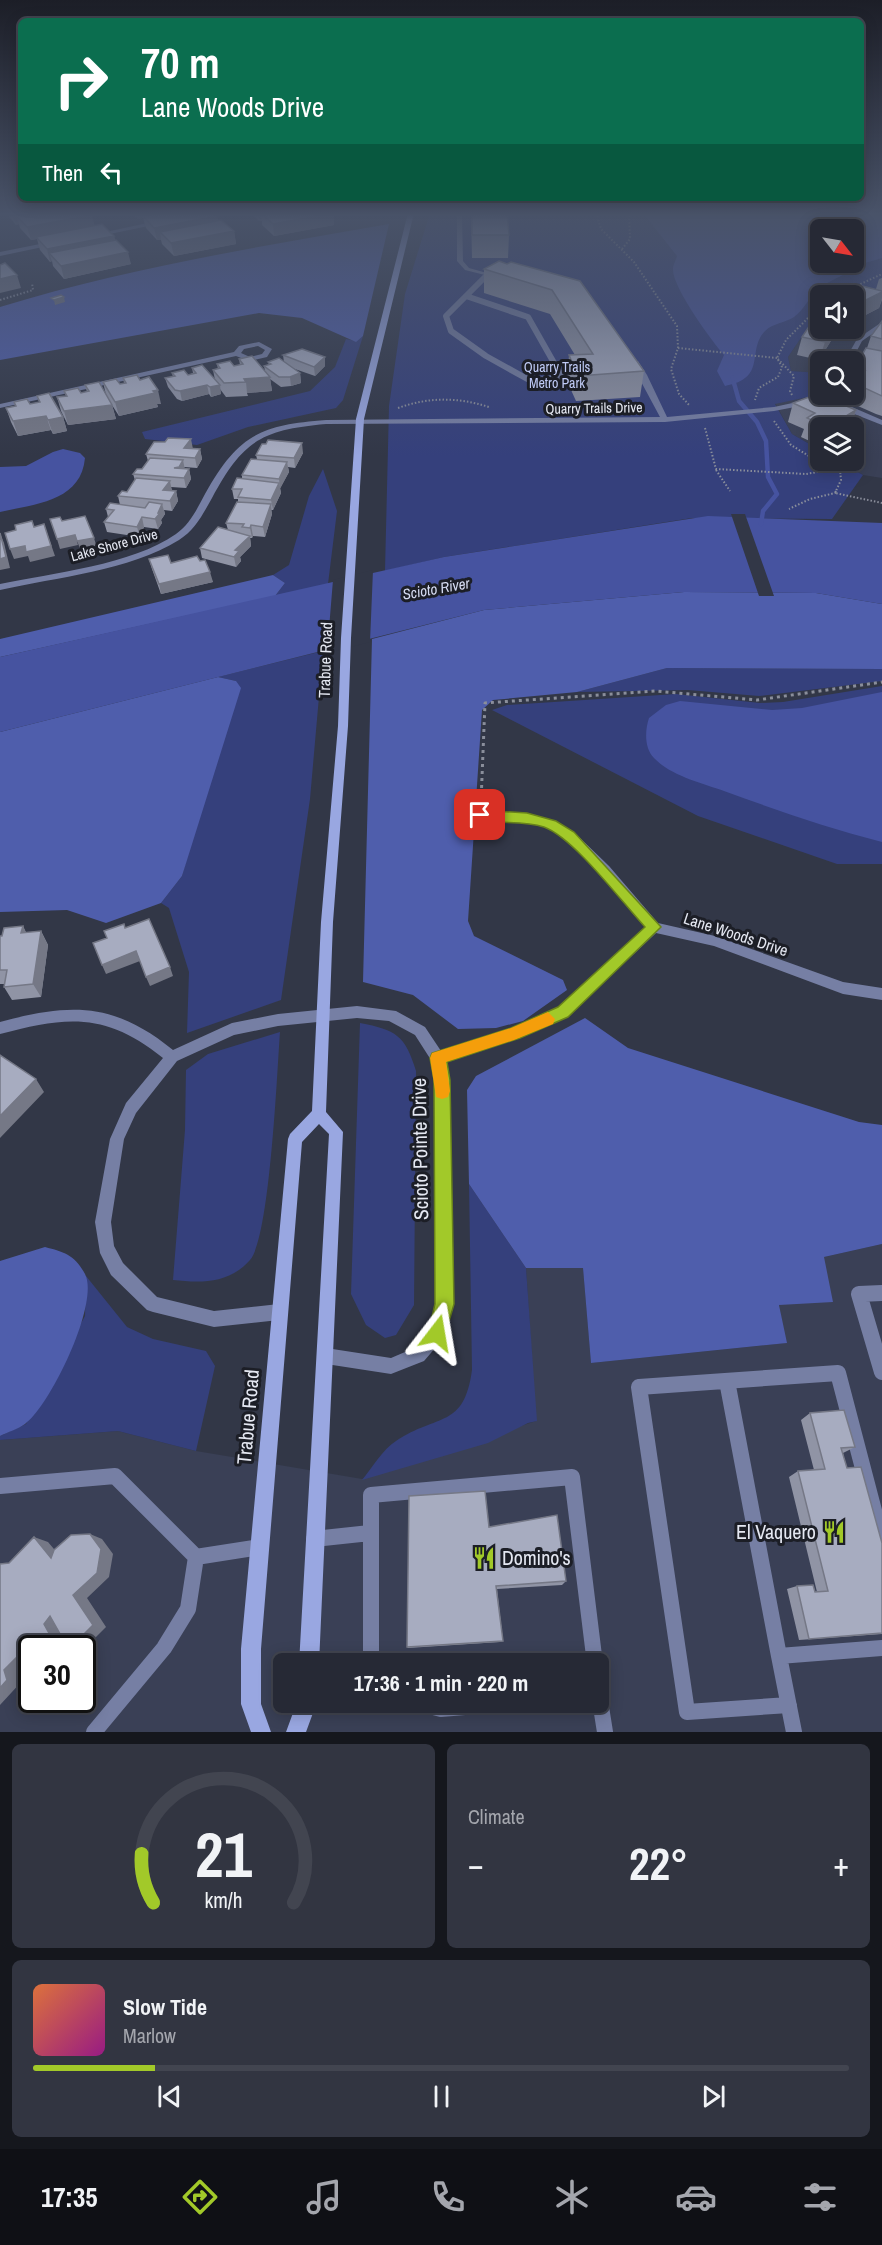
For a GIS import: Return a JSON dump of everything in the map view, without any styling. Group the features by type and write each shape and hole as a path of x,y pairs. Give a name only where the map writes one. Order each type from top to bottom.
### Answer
{"main road":[{"name":"Trabue Road","path":"261,1732 251,1704 251,1650 279,1312 295,1139 319,1114 327,921 343,726 346,638 360,422 391,294"},
{"path":"309,1653 336,1131 319,1114"},
{"path":"296,1732 303,1713"}],"street":[{"path":"853,351 859,340 882,324"},
{"path":"0,406 237,354"},
{"path":"629,357 643,375 665,420"},
{"name":"Quarry Trails Drive","path":"360,422 665,420 723,416 810,401"},
{"path":"843,405 882,423"},
{"name":"Lake Shore Drive","path":"0,587 157,549 192,526 225,463 247,442 265,433 295,425 360,422"},
{"path":"438,1058 514,1034 563,1012 654,927 570,835 551,824 527,818 480,815"},
{"name":"Lane Woods Drive","path":"654,927 715,941 843,988 882,994"},
{"name":"Scioto Pointe Drive","path":"279,1312 214,1319 153,1304 117,1269 106,1247 103,1222 117,1139 131,1108 172,1057 232,1029 278,1020 357,1012 391,1015 420,1031 438,1058 442,1080 444,1304 437,1333 418,1355 391,1366 326,1356"},
{"path":"0,1028 40,1016 75,1014 104,1016 156,1042 172,1057"}],"lane":[{"path":"465,295 528,317 562,376 531,381 486,356 451,331 446,316 465,295"},
{"path":"882,1293 859,1294 882,1372"},
{"path":"789,1705 687,1712 639,1387 838,1373 882,1541"},
{"path":"727,1381 794,1732"},
{"path":"0,1486 115,1476 196,1557"},
{"path":"370,1653 371,1495 572,1477 595,1653"},
{"path":"314,1539 370,1533"},
{"path":"196,1557 260,1547"},
{"path":"94,1732 165,1648 188,1608 196,1557"},
{"path":"779,1656 882,1648"},
{"path":"602,1713 605,1732"}],"path":[{"path":"0,300 20,294"},
{"path":"655,294 677,326 678,348 671,369 673,380 679,394 694,412"},
{"path":"777,358 786,340 810,316"},
{"path":"678,348 777,358 794,376 790,391 793,398"},
{"path":"761,407 755,401 755,394 771,379 778,376 782,367 777,358"},
{"path":"772,419 786,441 810,455"},
{"path":"704,424 716,469 730,491"},
{"path":"716,469 806,474 824,471"},
{"path":"789,509 810,499 835,493 841,480 840,471"},
{"path":"835,493 842,497 882,503"},
{"path":"480,815 485,703 572,695 627,695 655,691 701,693 756,700 882,682"}],"shaded area":[{"path":"45,294 373,294 363,336 356,342 302,318 259,313 0,360 0,307"},
{"path":"882,294 882,324 864,337 864,295"},
{"path":"810,326 810,339 863,339 854,351 810,351 810,372 791,371 788,357"},
{"path":"864,363 882,367 882,478 863,475 856,471 864,471 864,417 810,417 810,444 792,434 775,403 810,396 810,405 864,405"},
{"path":"273,575 285,583 275,596 0,657 0,639"},
{"path":"684,592 816,593 882,604 882,669 667,668 577,692 493,700 482,710 468,921 474,936 563,980 567,990 523,1021 496,1028 458,1029 413,995 363,982 372,639 484,610"},
{"path":"218,677 236,681 241,688 182,876 161,903 106,923 67,910 0,912 0,732"},
{"path":"585,1018 628,1048 859,1122 882,1125 882,1244 824,1257 833,1302 779,1305 787,1343 591,1363 583,1268 526,1268 469,1184 467,1090 476,1076"},
{"path":"882,1244 882,1732 0,1732 0,1440 118,1431 196,1451 362,1479 536,1421 526,1268 583,1267 591,1363 786,1343 779,1305 824,1257"},
{"path":"45,1247 68,1255 77,1262 85,1274 88,1288 85,1307 70,1353 47,1397 25,1424 0,1436 0,1261"}],"green space":[{"name":"Quarry Trails Metro Park","path":"405,294 810,294 810,326 788,357 791,371 810,372 810,396 775,404 792,434 810,444 810,471 856,471 863,475 832,519 692,518 444,557 385,571 389,406"},
{"path":"363,336 343,400 336,408 248,427 197,445 145,439 142,432 310,391 335,367 346,339 356,341"},
{"path":"323,469 337,511 328,584 275,596 285,583 273,575 289,565 309,496"},
{"path":"323,651 310,799 281,1000 187,1033 189,972 169,908 161,903 182,876 236,681 218,677"},
{"path":"667,668 882,669 882,681 759,696 688,690 577,692"},
{"path":"882,686 882,864 837,864 698,816 492,710 507,705 676,694 760,703 783,702"},
{"path":"360,1023 382,1028 397,1036 408,1049 416,1071 414,1305 396,1335 385,1338 366,1325 351,1294"},
{"path":"280,1032 267,1189 257,1246 250,1260 242,1268 224,1278 194,1282 173,1280 185,1130 186,1070 208,1054"},
{"path":"469,1184 526,1268 537,1421 528,1423 488,1443 362,1480 391,1444 456,1411 463,1402 468,1389 472,1370"},
{"path":"86,1276 127,1327 153,1339 206,1351 215,1366 196,1451 118,1431 0,1440 0,1436 26,1424 85,1316"}],"water":[{"path":"682,294 810,294 810,299 794,317 765,331 757,347 752,370 747,377 738,382 725,386 717,371 724,355"},
{"path":"63,449 80,453 85,458 82,473 75,484 65,492 41,503 0,512 0,467 26,466"},
{"name":"Scioto River","path":"708,516 882,523 882,604 816,593 684,592 484,610 0,732 0,657 444,557"},
{"path":"882,692 882,842 802,818 687,778 669,770 654,758 648,749 646,733 649,718 666,705 680,701 772,710 802,708"}],"pier":[{"path":"731,514 745,514 774,596 759,596"},
{"path":"373,570 370,642 327,653 333,580"}],"building":[{"path":"554,294 589,294 644,371 578,376 569,355 593,354"},
{"path":"864,294 878,294 864,301"},
{"path":"61,295 64,297 54,300 51,298"},
{"path":"882,321 882,339 871,336"},
{"path":"810,325 810,339 802,337"},
{"path":"811,339 827,339 825,342"},
{"path":"866,348 882,351 882,396 864,388 864,351"},
{"path":"302,349 325,357 314,367 283,355"},
{"path":"252,356 270,377 244,379 246,382 224,383 213,370 220,368 217,364 230,361 234,366 243,364 239,359"},
{"path":"279,358 300,373 290,377 279,377 264,366"},
{"path":"202,365 220,385 210,387 207,385 180,391 175,390 165,378 175,376 172,373 184,370 188,375 196,373 192,368"},
{"path":"137,375 140,380 149,377 158,390 153,391 155,393 115,402 103,382 116,379 120,384 126,383 123,378"},
{"path":"99,382 112,405 64,411 57,397 67,396 64,391 78,388 81,393 89,391 85,385"},
{"path":"49,393 63,417 48,420 46,416 13,421 6,408 16,406 14,402 27,399 30,404 40,402 37,396"},
{"path":"810,397 810,405 844,405 856,410 845,417 810,417 810,419 807,418 815,413 793,403"},
{"path":"168,438 191,439 184,448 200,449 195,458 146,454 154,442 165,442"},
{"path":"268,440 302,443 294,458 256,455 262,444 266,444"},
{"path":"150,458 183,460 179,467 174,468 189,469 184,478 133,474 137,469 142,469"},
{"path":"251,459 287,462 279,479 242,475"},
{"path":"136,478 170,481 163,490 176,491 170,501 118,496 122,491 127,492"},
{"path":"237,478 279,483 271,500 238,497 242,489 232,489"},
{"path":"149,502 162,504 158,513 160,513 155,519 142,517 137,527 104,522 114,510 106,509 110,503 145,508"},
{"path":"237,502 271,504 263,527 251,525 250,528 242,527 244,524 226,523"},
{"path":"85,516 94,538 77,541 75,535 57,539 50,519 60,517 62,521"},
{"path":"32,521 34,527 44,524 51,546 26,552 25,546 10,549 5,533 16,530 15,525"},
{"path":"218,527 250,536 235,550 239,551 234,557 200,548"},
{"path":"0,533 6,557 0,559"},
{"path":"168,555 171,563 197,556 200,561 205,560 210,572 159,584 149,559"},
{"path":"149,919 170,967 146,977 136,951 102,965 93,943 107,938 104,931 124,924 125,928"},
{"path":"23,926 21,933 41,931 33,984 4,987 7,970 0,970 0,936 4,928"},
{"path":"0,1055 36,1079 0,1116"},
{"name":"El Vaquero","path":"844,1410 855,1447 841,1448 847,1468 861,1467 882,1543 882,1633 809,1639 797,1586 813,1585 815,1592 828,1591 798,1471 825,1469 810,1413"},
{"name":"Domino's","path":"485,1491 489,1527 557,1515 566,1581 496,1586 503,1641 407,1647 409,1496"},
{"path":"90,1534 101,1549 97,1573 73,1595 93,1625 83,1635 61,1635 50,1616 44,1624 50,1635 18,1635 18,1656 4,1670 7,1680 0,1688 0,1564 9,1563 34,1537 51,1558 54,1550 71,1535"}],"waterway":[{"path":"732,377 734,385"},
{"path":"734,383 739,401 757,422 766,441 768,477 777,494 763,511 761,524"}],"slow traffic":[{"path":"442,1091 438,1058 514,1034 548,1019"}],"place":[{"name":"El Vaquero","path":"834,1532"},
{"name":"Domino's","path":"484,1558"}],"route":[{"path":"437,1333 444,1304 442,1080 438,1058 514,1034 563,1012 654,927 601,866 570,835 551,824 527,818 480,815"}]}
